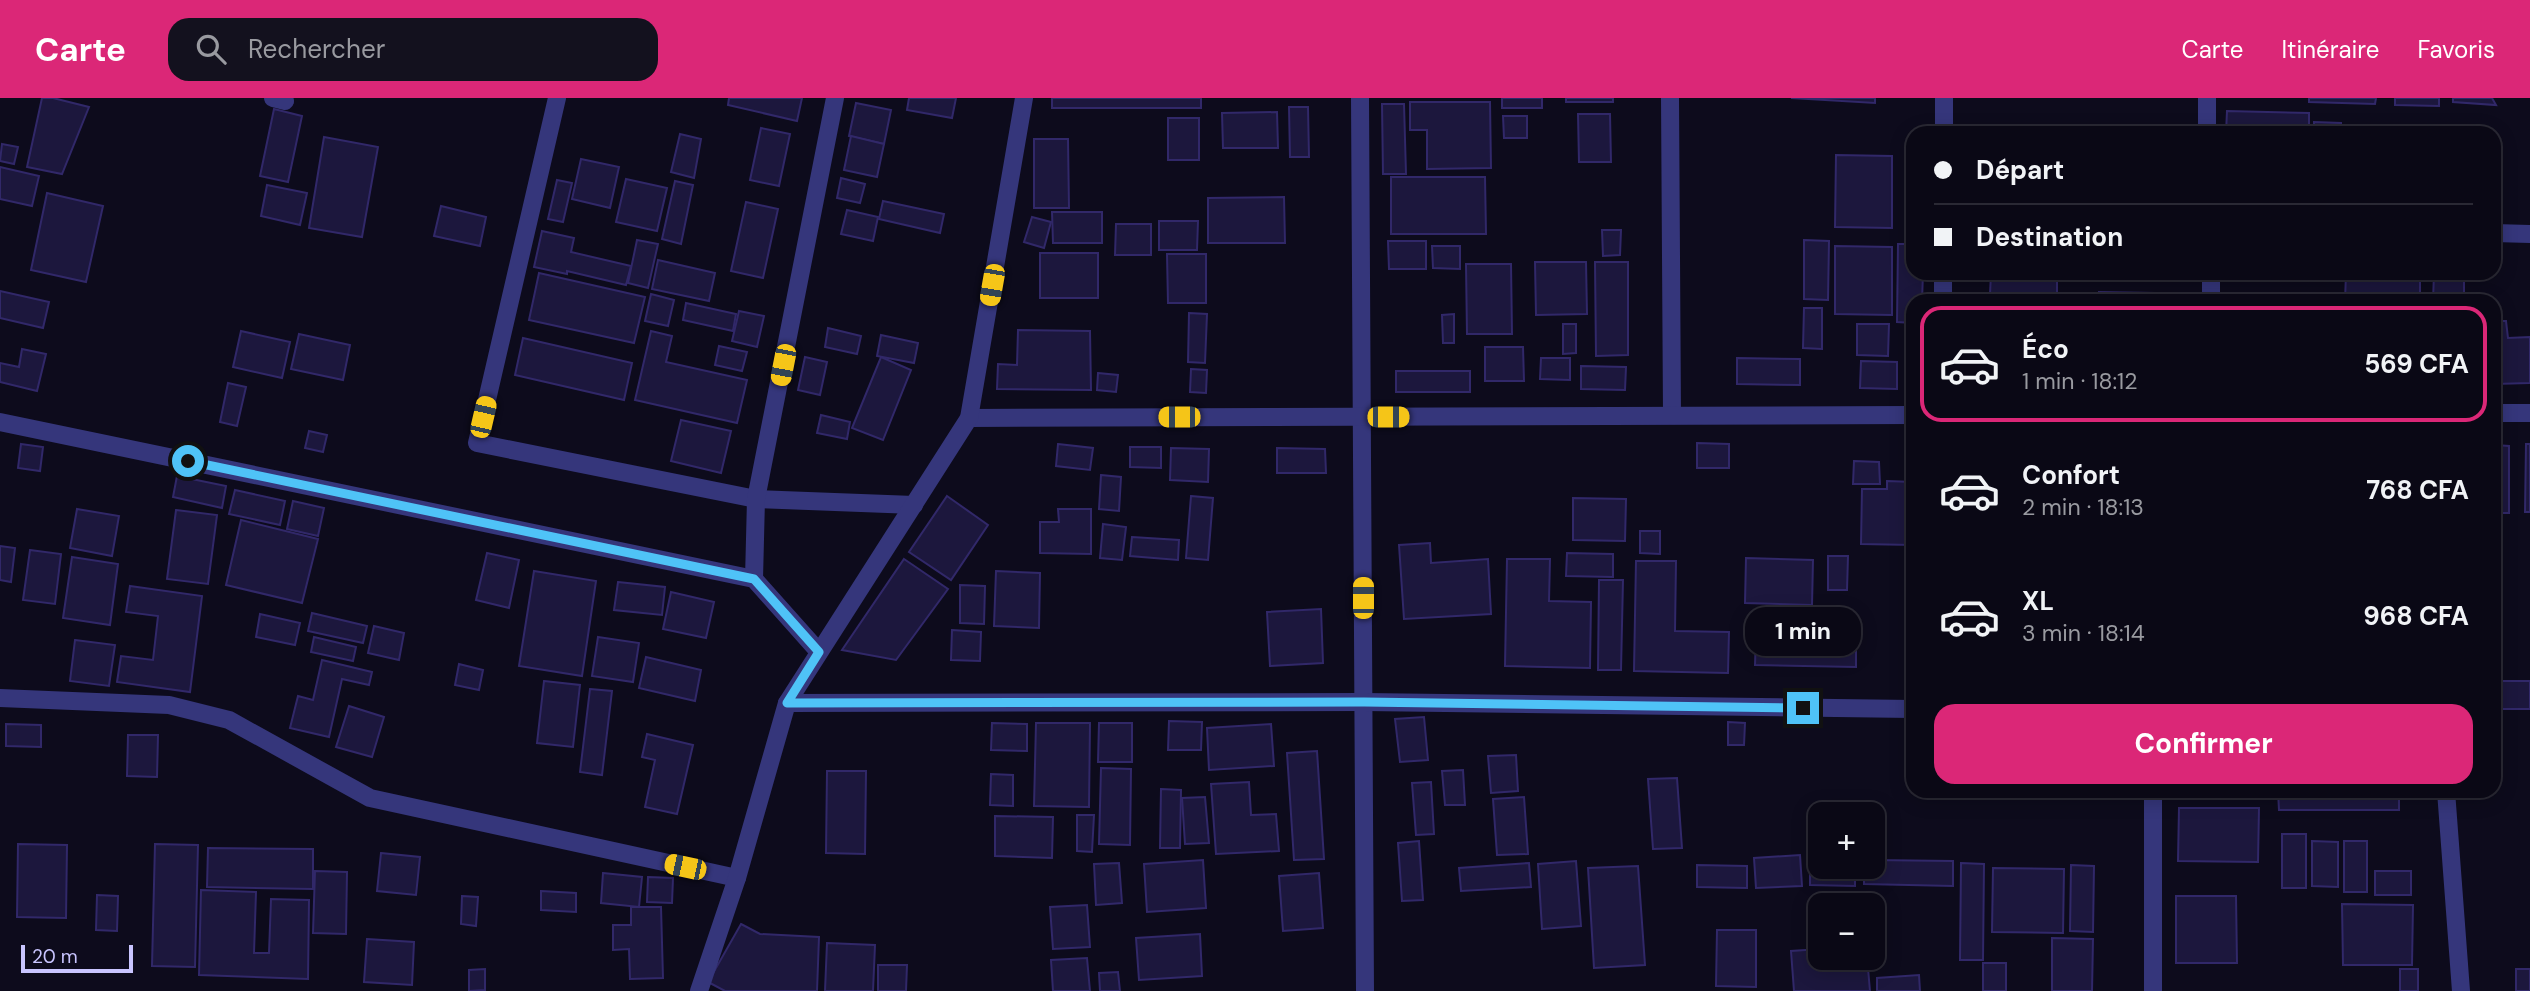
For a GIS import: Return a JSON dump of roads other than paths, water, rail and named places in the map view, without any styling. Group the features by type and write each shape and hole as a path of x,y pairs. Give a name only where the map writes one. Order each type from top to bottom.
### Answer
{"street":[{"path":"557,98 477,443 756,499 914,505"},
{"path":"754,579 756,499 835,98"},
{"path":"699,991 737,878 787,703 970,418 1024,98"},
{"path":"1360,98 1365,991"},
{"path":"1670,98 1672,415"},
{"path":"1944,98 1944,126"},
{"path":"2207,98 2207,126"},
{"path":"2501,233 2530,234"},
{"path":"2501,413 2530,413"},
{"path":"970,418 1906,415"},
{"path":"0,422 754,579 819,652"},
{"path":"0,698 169,705 229,720 370,798 737,878"},
{"path":"787,703 1364,702 1906,709"},
{"path":"2152,798 2153,991"},
{"path":"2447,798 2461,991"}]}
